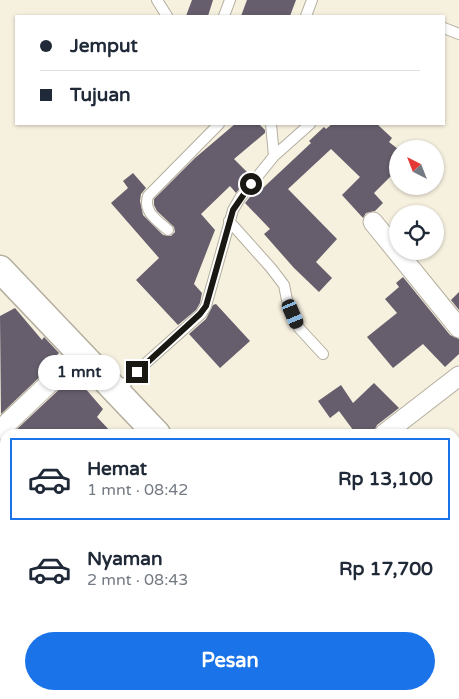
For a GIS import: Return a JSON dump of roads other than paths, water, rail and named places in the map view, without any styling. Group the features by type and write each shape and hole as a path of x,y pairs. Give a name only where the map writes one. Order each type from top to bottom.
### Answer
{"street":[{"path":"373,222 459,328"},
{"path":"0,269 80,354 123,386 153,429"},
{"path":"1,429 80,354"},
{"path":"390,429 459,376"}],"lane":[{"path":"157,0 167,15"},
{"path":"224,15 230,0"},
{"path":"306,15 312,0"},
{"path":"445,28 459,34"},
{"path":"168,230 148,211 146,206 148,196 218,125"},
{"path":"271,125 274,156"},
{"path":"123,386 200,314 206,306 233,210 240,198 274,156 309,125"},
{"path":"229,221 284,285 286,300 299,328 323,354"}]}
